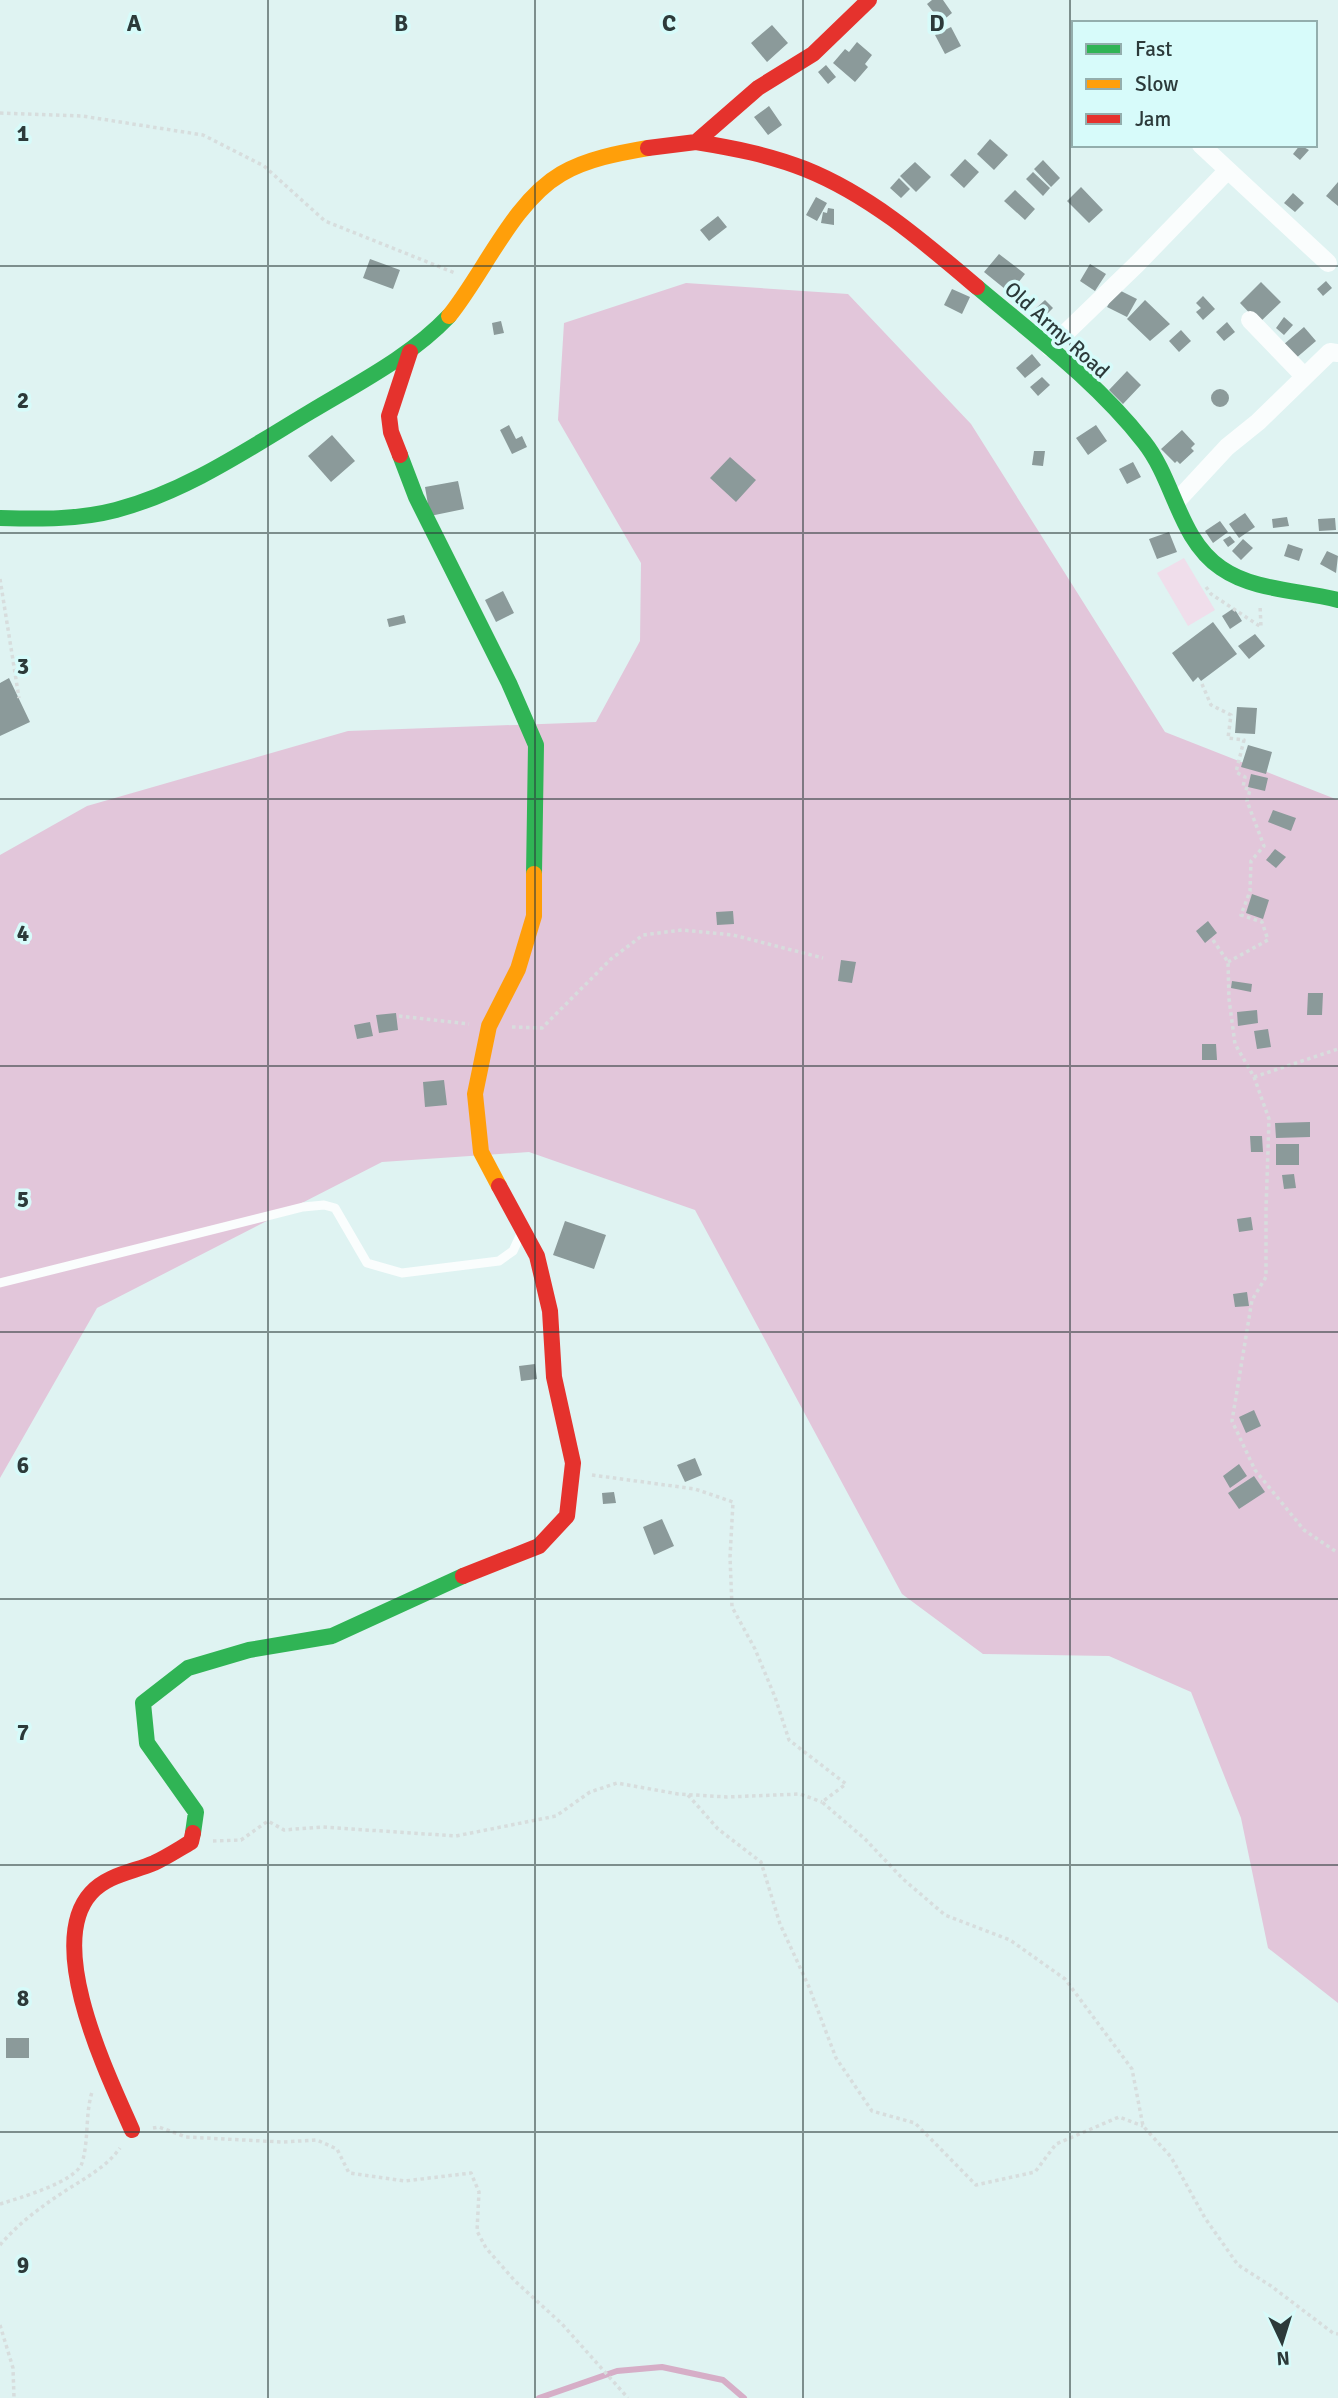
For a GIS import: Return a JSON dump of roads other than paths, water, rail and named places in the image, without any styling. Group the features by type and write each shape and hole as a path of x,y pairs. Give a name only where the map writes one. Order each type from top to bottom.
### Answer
{"street":[{"path":"696,142 758,88 813,54 869,0"},
{"name":"Old Army Road","path":"0,518 89,516 167,492 196,480 410,352 434,332 451,314 529,199 561,174 599,159 646,148 696,142 746,149 789,163 838,185 925,243 1050,348 1145,443 1159,464 1192,536 1203,552 1220,567 1237,577 1261,584 1338,600"},
{"path":"1203,147 1328,263"},
{"path":"1050,348 1227,172"},
{"path":"1250,320 1304,376"},
{"path":"132,2130 93,2035 76,1978 73,1924 89,1895 119,1873 153,1863 191,1842 196,1812 147,1743 143,1703 188,1668 249,1650 332,1636 469,1573 540,1546 567,1516 573,1463 554,1377 550,1311 537,1256 481,1152 475,1094 489,1026 518,969 534,916 536,745 509,683 416,497 391,432 389,416 410,352"},
{"path":"1176,502 1227,447 1258,422 1330,352 1338,353"}],"lane":[{"path":"0,1283 303,1207 324,1205 335,1208 367,1263 402,1273 499,1261 513,1251 523,1231"}],"waterway":[{"path":"539,2398 617,2371 662,2367 723,2380 744,2398"}]}
